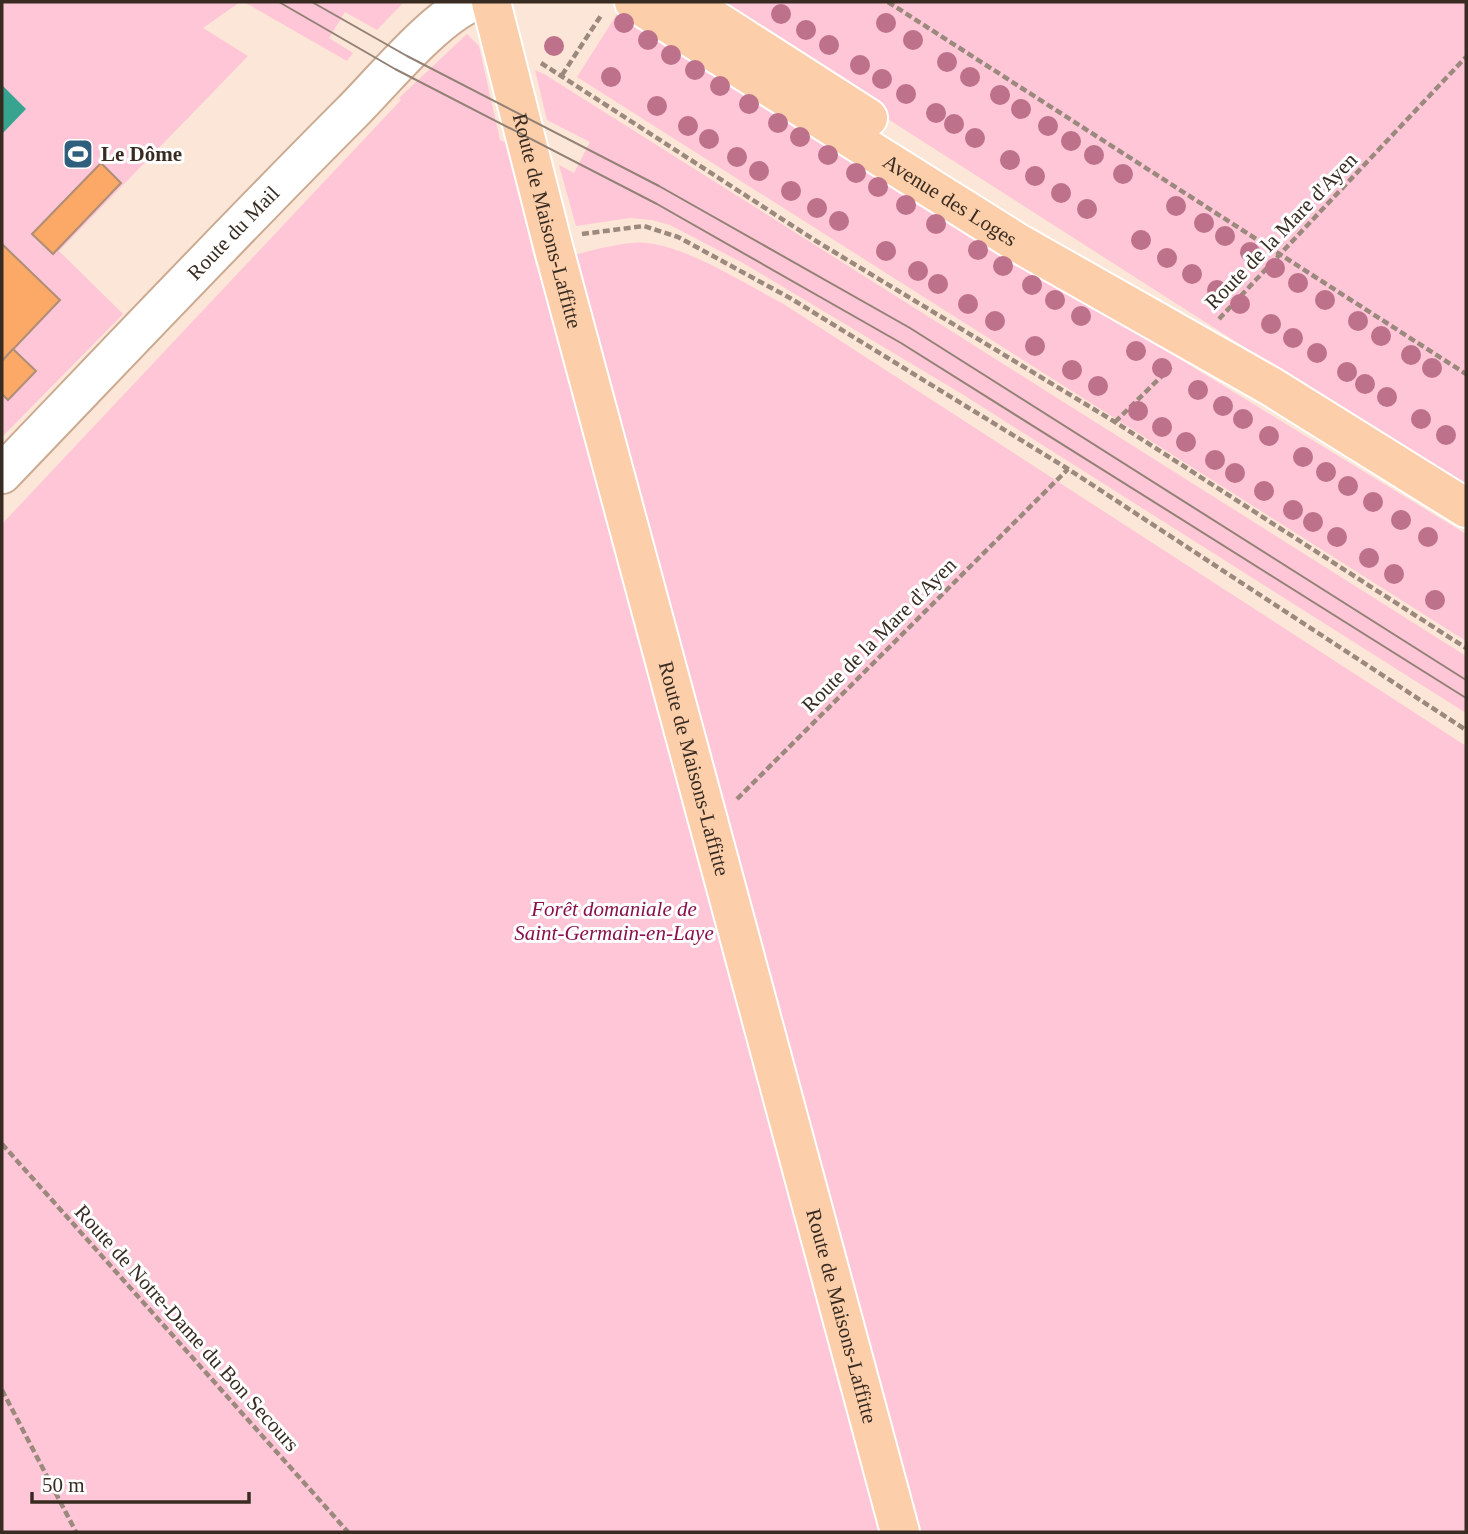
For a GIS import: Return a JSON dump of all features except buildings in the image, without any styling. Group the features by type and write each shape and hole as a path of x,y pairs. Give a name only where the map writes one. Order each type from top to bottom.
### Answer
{"main road":[{"name":"Route de Maisons-Laffitte","path":"491,2 553,246 900,1532"},
{"name":"Avenue des Loges","path":"687,2 1032,223 1197,340 1466,508"},
{"name":"Avenue des Loges","path":"619,7 1018,243 1197,340"}],"street":[{"name":"Route du Mail","path":"2,474 379,84 427,36 462,6 473,2"}],"path":[{"path":"888,2 1466,374"},
{"path":"562,75 619,7"},
{"name":"Route de la Mare d'Ayen","path":"1115,422 1281,255 1466,57"},
{"path":"531,60 562,75 816,240 1115,422 1466,648"},
{"path":"553,246 585,233 643,226 678,237 790,298 1068,469 1466,730"},
{"name":"Route de la Mare d'Ayen","path":"711,824 1068,469"},
{"name":"Route de Notre-Dame du Bon Secours","path":"2,1144 348,1532"},
{"path":"2,1390 76,1532"}],"green space":[{"name":"Le Dôme","path":"2,2 240,2 203,28 248,56 59,251 123,314 2,437"},
{"path":"244,2 404,2 377,30 345,12 329,38 353,53 347,61"},
{"path":"705,2 1466,2 1466,489"},
{"path":"622,6 1039,273 1466,534 1466,641 577,77"},
{"name":"Forêt domaniale de Saint-Germain-en-Laye","path":"467,34 479,46 500,140 507,143 536,266 608,247 649,243 668,247 729,274 782,303 1466,746 1466,1532 2,1532 2,524 401,100 399,98"},
{"path":"535,70 1466,656 1466,713 962,394 743,263 670,225 652,220 630,218 576,226 559,165 574,173 590,142 547,120"}],"water":[{"path":"2,85 26,109 2,134"}],"tram line":[{"path":"279,2 395,69 657,204 901,343 1466,698"},
{"path":"312,2 407,56 659,186 910,328 1466,680"}],"place":[{"name":"Le Dôme","path":"78,154"}]}
